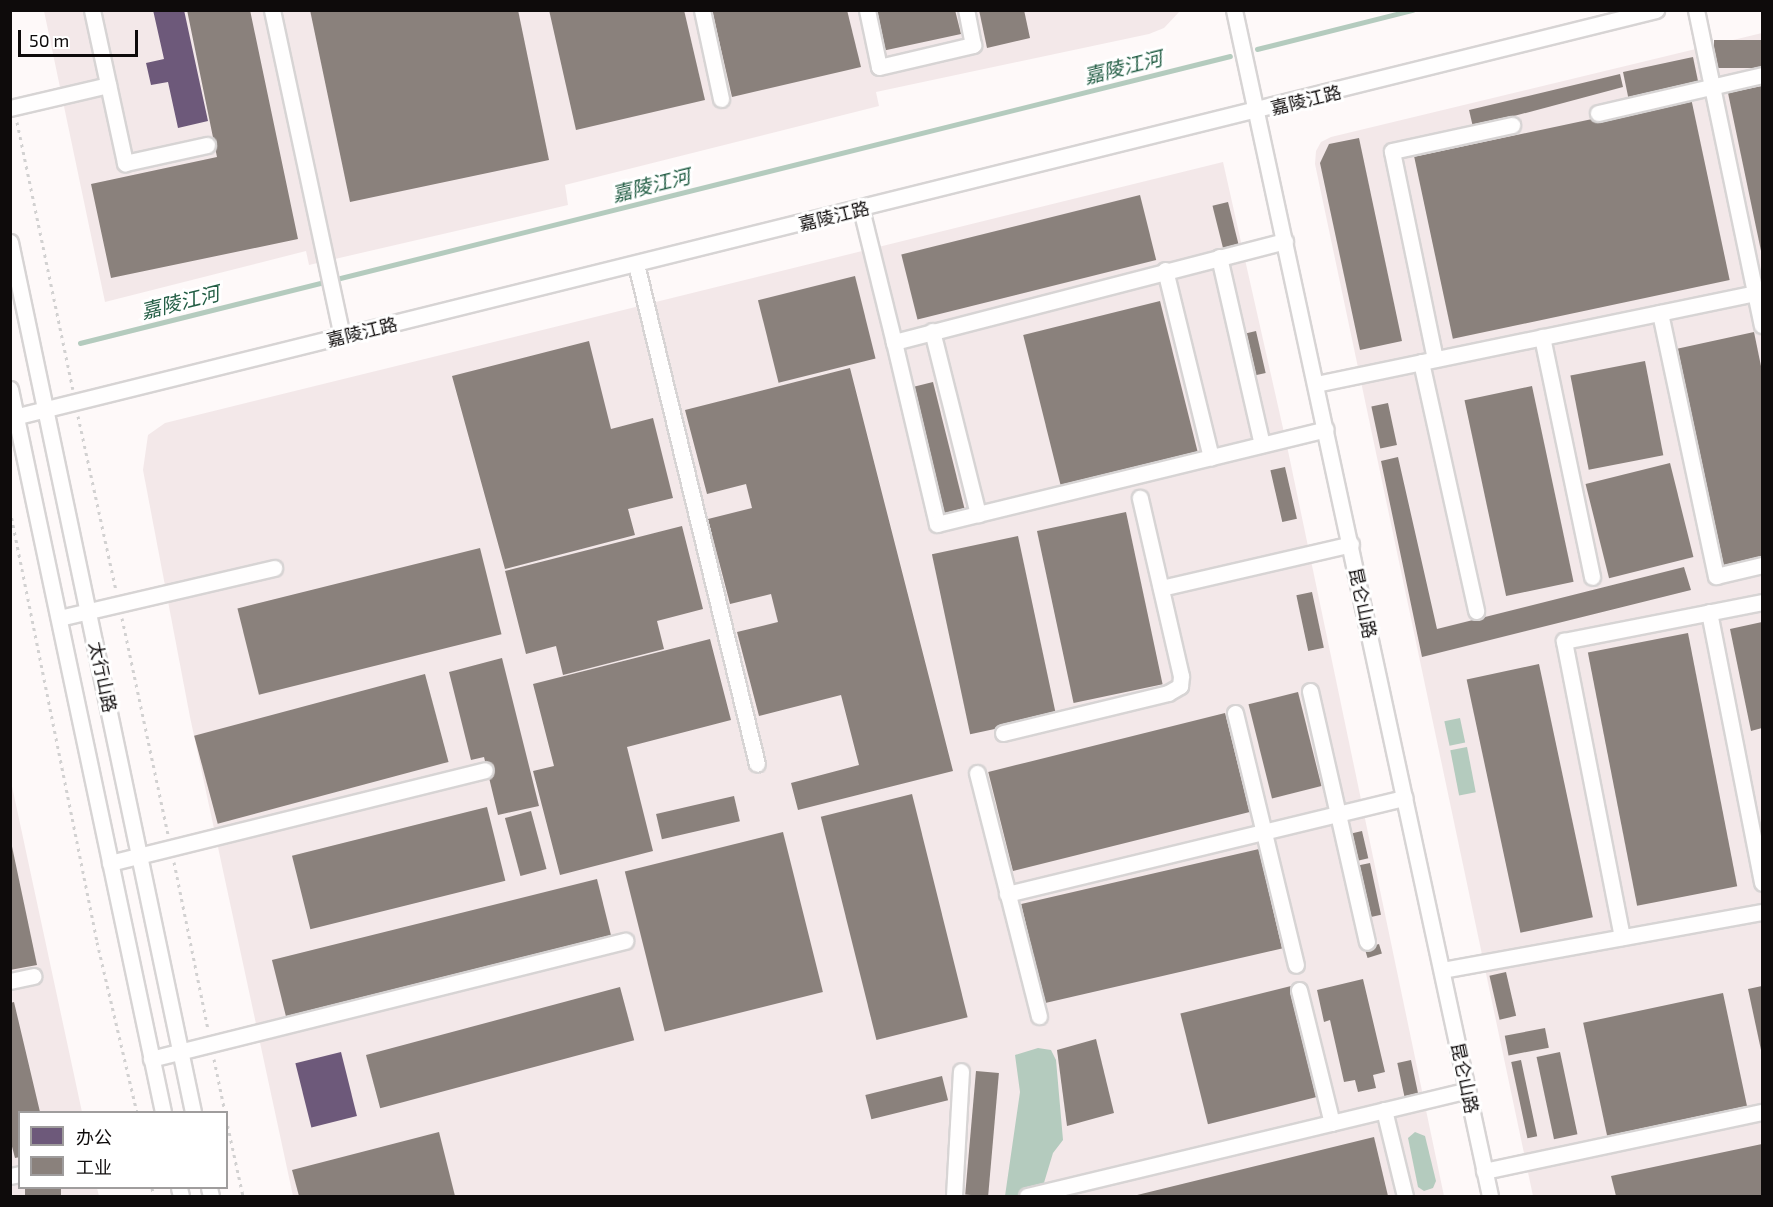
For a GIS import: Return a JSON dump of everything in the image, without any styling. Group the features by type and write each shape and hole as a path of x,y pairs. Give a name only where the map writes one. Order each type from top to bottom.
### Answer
{"street":[{"path":"92,10 125,163 207,145"},
{"path":"272,10 342,336"},
{"path":"702,10 721,99"},
{"path":"867,10 879,66 973,45 966,10"},
{"name":"嘉陵江路","path":"13,417 1257,112 1656,10"},
{"path":"1696,10 1759,293 1762,326"},
{"name":"昆仑山路","path":"1235,11 1490,1197"},
{"path":"1598,113 1762,75"},
{"path":"10,108 108,85"},
{"path":"1476,611 1428,361 1392,151 1512,126"},
{"path":"861,209 937,524 1326,429"},
{"path":"894,342 1165,270 1285,241"},
{"name":"太行山路","path":"10,242 141,856 193,1111"},
{"path":"1219,257 1262,444"},
{"path":"636,264 757,764"},
{"path":"1165,270 1211,457"},
{"path":"1316,384 1759,293"},
{"path":"1660,313 1716,576 1762,565"},
{"path":"932,332 978,514"},
{"path":"1542,338 1592,577"},
{"name":"太行山路","path":"10,389 13,417 59,618 163,1111"},
{"path":"1003,733 1168,693 1180,686 1161,588 1140,498"},
{"path":"1161,588 1351,544"},
{"path":"59,618 274,568"},
{"path":"1622,937 1564,641 1762,602"},
{"path":"1709,612 1762,883"},
{"path":"1310,691 1340,813 1367,942"},
{"path":"1235,713 1296,965"},
{"path":"110,863 485,770"},
{"path":"976,773 1039,1016"},
{"path":"1007,894 1405,798"},
{"path":"1442,970 1762,912"},
{"path":"152,1059 626,941"},
{"path":"10,981 33,976"},
{"path":"1299,990 1332,1123"},
{"path":"954,1197 960,1071"},
{"path":"1027,1197 1467,1090"},
{"path":"1384,1110 1405,1197"},
{"path":"1484,1171 1762,1112"}],"path":[{"path":"10,510 99,953 137,1111"},
{"path":"228,1127 243,1197"}],"shaded area":[{"path":"44,11 1180,11 1164,28 1149,34 876,92 879,106 565,185 568,205 309,265 306,251 105,302"},
{"path":"1762,33 1762,1196 1533,1196 1315,164 1316,151 1321,142 1331,137"},
{"path":"1223,162 1287,446 1444,1196 293,1196 190,717 143,470 148,435 165,423"},
{"path":"1460,718 1465,742 1450,746 1444,721"},
{"path":"1467,747 1476,792 1459,795 1450,750"},
{"path":"10,777 82,1111 18,1111 18,1189 97,1189 99,1196 11,1196"},
{"path":"1038,1048 1051,1050 1056,1060 1063,1140 1053,1153 1040,1196 1005,1196 1020,1092 1015,1055"},
{"path":"1415,1132 1425,1136 1436,1181 1433,1188 1424,1191 1418,1187 1408,1138"}],"building: 办公":[{"path":"153,10 184,10 208,121 178,128 168,82 151,85 146,63 164,59"},
{"path":"341,1052 357,1116 311,1127 295,1063"}],"building: 工业":[{"path":"187,10 250,10 298,239 111,278 91,184 217,157"},
{"path":"310,10 518,10 549,160 350,202"},
{"path":"549,10 684,10 705,100 576,130"},
{"path":"712,10 847,10 861,67 732,97"},
{"path":"873,10 955,10 961,34 882,51"},
{"path":"979,10 1024,10 1030,38 987,48"},
{"path":"1714,40 1762,40 1762,68 1714,68"},
{"path":"1693,57 1698,81 1629,101 1623,72"},
{"path":"1620,74 1623,87 1473,127 1469,110"},
{"path":"1762,86 1762,251 1761,251 1728,93"},
{"path":"1691,98 1730,280 1453,339 1414,157"},
{"path":"1359,138 1402,341 1360,350 1320,163 1329,144"},
{"path":"1140,195 1156,260 918,320 901,255"},
{"path":"1228,202 1239,247 1224,251 1212,206"},
{"path":"855,276 876,358 779,383 758,300"},
{"path":"1160,301 1198,453 1061,487 1023,335"},
{"path":"1256,331 1266,373 1252,376 1242,334"},
{"path":"1754,332 1762,371 1762,559 1723,567 1676,349"},
{"path":"589,341 611,429 653,418 673,498 628,509 635,535 505,569 452,376"},
{"path":"1645,361 1663,455 1589,470 1570,376"},
{"path":"850,368 953,771 798,810 791,783 859,765 841,695 759,716 737,632 778,622 771,594 730,604 708,519 752,508 746,484 707,494 685,410"},
{"path":"933,382 964,508 940,514 909,388"},
{"path":"1532,386 1574,582 1506,596 1465,400"},
{"path":"1388,403 1397,445 1380,449 1371,407"},
{"path":"1398,457 1437,629 1684,567 1691,590 1422,657 1381,461"},
{"path":"1670,463 1693,557 1609,578 1586,484"},
{"path":"1285,467 1297,519 1282,522 1270,470"},
{"path":"1126,512 1163,684 1074,703 1037,531"},
{"path":"682,526 703,609 657,621 664,649 563,675 556,646 526,654 505,571"},
{"path":"1018,536 1056,716 970,734 932,554"},
{"path":"480,548 502,634 259,695 237,608"},
{"path":"1312,592 1324,648 1308,651 1296,595"},
{"path":"1762,622 1762,728 1751,731 1730,629"},
{"path":"1688,633 1737,886 1637,906 1588,652"},
{"path":"710,639 731,720 627,747 653,851 560,875 533,771 554,766 533,684"},
{"path":"502,658 539,806 498,815 484,757 471,760 449,672"},
{"path":"1539,664 1593,917 1520,933 1467,679"},
{"path":"425,674 449,762 218,824 194,736"},
{"path":"1298,692 1321,786 1272,798 1249,704"},
{"path":"1225,713 1250,812 1013,871 988,772"},
{"path":"912,794 968,1017 876,1040 821,817"},
{"path":"734,796 740,821 662,839 656,814"},
{"path":"487,807 505,881 310,929 292,856"},
{"path":"531,811 547,869 520,876 505,818"},
{"path":"1362,831 1368,858 1357,861 1350,834"},
{"path":"783,832 823,992 665,1032 625,871"},
{"path":"10,837 37,965 10,970"},
{"path":"1259,849 1282,948 1044,1003 1021,904"},
{"path":"1370,863 1381,915 1365,918 1354,866"},
{"path":"597,879 612,939 287,1020 272,960"},
{"path":"1379,944 1382,954 1368,958 1365,948"},
{"path":"1506,972 1516,1016 1500,1020 1489,976"},
{"path":"1363,979 1385,1072 1373,1075 1376,1088 1358,1092 1355,1080 1344,1082 1330,1020 1324,1022 1317,990"},
{"path":"1291,986 1319,1097 1208,1124 1180,1014"},
{"path":"1762,986 1762,1050 1761,1050 1748,989"},
{"path":"620,987 634,1040 380,1108 366,1055"},
{"path":"1723,993 1747,1106 1607,1136 1583,1023"},
{"path":"14,1002 40,1111 18,1111 18,1157 15,1158 10,1139 10,1003"},
{"path":"1545,1028 1549,1048 1509,1055 1505,1036"},
{"path":"1096,1039 1114,1113 1067,1126 1057,1050"},
{"path":"1560,1052 1577,1134 1554,1139 1537,1057"},
{"path":"1411,1060 1419,1097 1405,1100 1397,1063"},
{"path":"1521,1060 1537,1136 1527,1138 1511,1062"},
{"path":"976,1071 999,1073 988,1196 965,1195"},
{"path":"942,1076 948,1100 871,1119 865,1095"},
{"path":"439,1132 455,1196 299,1196 292,1170"},
{"path":"1374,1137 1388,1196 1133,1196"},
{"path":"1762,1144 1762,1196 1616,1196 1611,1176"},
{"path":"25,1189 61,1189 61,1196 25,1196"}],"waterway":[{"name":"嘉陵江河","path":"1257,49 1412,10"},
{"name":"嘉陵江河","path":"80,343 1230,56"}]}
